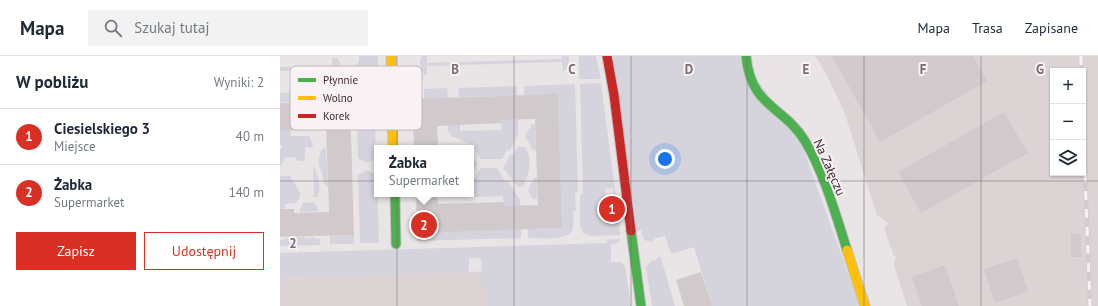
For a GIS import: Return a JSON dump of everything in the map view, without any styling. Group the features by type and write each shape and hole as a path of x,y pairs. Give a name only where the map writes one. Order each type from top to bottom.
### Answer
{"street":[{"path":"391,56 391,66"},
{"path":"607,56 614,95 642,306"},
{"name":"Na Załęczu","path":"746,56 746,67 759,96 802,138 814,159 841,228 865,306"},
{"path":"393,130 393,145"},
{"path":"395,197 396,244"}],"shaded area":[{"path":"359,56 378,56 378,66 355,66 359,62"},
{"path":"422,56 427,56 427,63 562,59 562,56 569,56 568,69 563,71 562,62 427,66 427,75 425,75 422,71 420,61"},
{"path":"579,56 596,56 601,79 579,79"},
{"path":"613,56 741,56 801,143 860,306 712,306 694,247 671,254 665,236 656,238 652,242 644,240 641,230 637,231"},
{"path":"815,56 1098,56 1098,306 907,306 894,265 896,257 893,254 884,228 888,223 877,215 845,114 828,77"},
{"path":"332,57 338,59 340,66 332,66"},
{"path":"280,67 290,67 290,71 280,71"},
{"path":"601,83 616,198 614,199 613,188 605,189 609,218 616,217 614,202 617,201 620,235 590,236 583,233 580,224 580,195 583,193 580,84"},
{"path":"575,84 578,190 575,193 576,211 573,211 573,229 569,234 559,238 528,238 528,229 562,228 558,95 524,95 524,86"},
{"path":"517,86 517,96 458,97 459,88"},
{"path":"447,88 448,98 424,99 424,89"},
{"path":"280,93 290,93 290,102 280,102"},
{"path":"518,119 518,135 510,150 507,150 502,159 481,159 474,149 474,145 452,137 448,131 448,125 460,125 460,131 501,130 501,120"},
{"path":"532,124 535,124 536,150 533,150 525,136"},
{"path":"357,130 375,130 374,159 367,163 358,158"},
{"path":"280,131 291,131 291,136 309,136 313,147 305,147 305,161 298,161 295,157 285,158 280,167 280,149 282,149 282,145 280,145"},
{"path":"518,147 525,147 529,156 529,167 523,187 518,187 503,168 510,155 513,155"},
{"path":"326,148 328,187 324,184 319,163 322,149"},
{"path":"474,159 477,164 474,168"},
{"path":"313,166 318,177 319,189 317,197 309,197 314,196"},
{"path":"481,168 497,168 505,181 508,181 520,200 520,206 504,206 503,196 451,198 450,197 474,197 475,178"},
{"path":"367,170 374,174 374,197 378,197 379,243 360,243 358,175"},
{"path":"280,176 290,176 301,194 296,203 285,204 285,208 280,209"},
{"path":"534,178 537,178 537,199 533,199 528,190"},
{"path":"314,202 319,211 299,212 303,203"},
{"path":"521,229 521,238 417,241 417,235 427,235 428,232"},
{"path":"354,235 354,244 330,244 330,236"},
{"path":"305,237 305,239 314,237 315,239 320,239 320,245 280,246 280,240 284,240 284,238"},
{"path":"621,239 618,243 611,244 611,262 621,262 625,266 631,306 484,306 481,258 469,258 469,272 280,278 280,253 607,243 607,240"},
{"path":"660,257 675,306 652,306 646,267 651,261"},
{"path":"499,271 624,306 280,306 280,278"}],"building":[{"path":"832,56 973,56 987,81 880,142"},
{"path":"558,94 562,228 417,233 416,197 437,197 438,204 504,202 504,206 538,205 535,119 501,120 501,123 437,126 438,145 414,145 413,130 422,130 422,99"},
{"path":"280,103 290,103 290,130 301,130 280,131"},
{"path":"1004,112 1028,153 921,213 898,172"},
{"path":"326,130 351,130 354,235 280,237 280,209 294,209 294,213 329,212"},
{"path":"1071,234 1081,234 1081,257 1071,257"},
{"path":"1017,258 1028,291 995,303 984,269"},
{"path":"945,265 959,306 922,306 912,277"},
{"path":"701,272 712,306 684,306 676,280"}],"railway":[{"path":"1081,56 1081,68"},
{"path":"1084,140 1090,306"}],"traffic: fast":[{"path":"746,56 749,73 754,86 761,96 796,129 812,153 829,194 847,250"},
{"path":"395,197 396,244"},
{"path":"631,231 641,306"}],"traffic: slow":[{"path":"391,56 391,66"},
{"path":"393,130 393,145"},
{"path":"847,250 865,306"}],"traffic: jam":[{"path":"607,56 614,95 631,231"}],"place":[{"name":"Ciesielskiego 3","path":"612,209"},
{"name":"Żabka","path":"424,225"}]}
